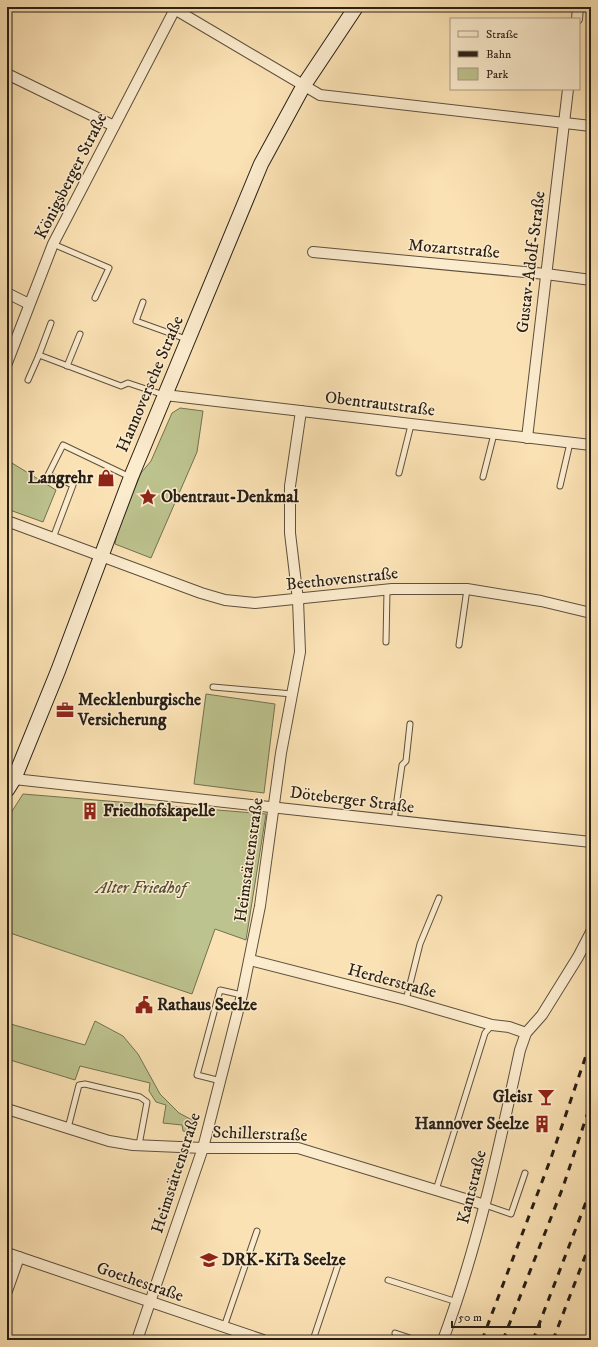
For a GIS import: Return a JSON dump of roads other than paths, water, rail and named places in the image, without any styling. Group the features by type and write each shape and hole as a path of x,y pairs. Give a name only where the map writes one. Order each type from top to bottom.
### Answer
{"street":[{"name":"Hannoversche Straße","path":"10,784 102,556 131,477 188,340 228,238 260,164 304,85 356,7"},
{"path":"577,18 578,7"},
{"path":"173,8 320,95 591,126"},
{"name":"Königsberger Straße","path":"7,363 53,244 173,8"},
{"path":"7,74 114,126"},
{"name":"Gustav-Adolf-Straße","path":"526,438 568,90"},
{"name":"Mozartstraße","path":"313,252 546,274 591,280"},
{"path":"7,293 29,304"},
{"name":"Obentrautstraße","path":"165,395 591,445"},
{"name":"Heimstättenstraße","path":"137,1340 203,1148 242,995 260,906 273,807 300,652 298,600 290,533 290,486 301,411"},
{"name":"Beethovenstraße","path":"7,521 201,593 225,600 255,603 298,600 387,590 467,589 541,601 591,613"},
{"name":"Döteberger Straße","path":"10,784 273,807 591,842"},
{"name":"Kantstraße","path":"443,1340 457,1302 485,1205 520,1050 526,1033 542,1015 578,958 591,932"},
{"name":"Herderstraße","path":"250,960 406,1000 492,1025 509,1027 526,1033"},
{"name":"Schillerstraße","path":"7,1109 109,1141 139,1145 203,1148 298,1148 485,1205"},
{"name":"Goethestraße","path":"7,1253 150,1303 263,1340"},
{"path":"7,1291 19,1257"}],"lane":[{"path":"53,244 109,268 95,298"},
{"path":"143,302 136,321 188,340"},
{"path":"28,380 51,323"},
{"path":"67,366 80,334"},
{"path":"39,355 121,386 128,383 165,395"},
{"path":"399,473 411,424"},
{"path":"483,477 494,434"},
{"path":"560,486 570,443"},
{"path":"54,538 73,485 48,475 63,445 131,477"},
{"path":"459,645 467,589"},
{"path":"386,642 387,590"},
{"path":"213,687 292,694"},
{"path":"394,821 402,765 406,760 410,724"},
{"path":"406,1000 420,944 439,898"},
{"path":"221,1081 196,1075 220,990 242,995"},
{"path":"436,1190 485,1033 492,1025"},
{"path":"68,1128 79,1086 85,1084 140,1097 147,1102 139,1145"},
{"path":"485,1205 510,1214 525,1173"},
{"path":"224,1327 257,1231"},
{"path":"312,1340 338,1265"},
{"path":"388,1280 457,1302"},
{"path":"395,1333 416,1340"}],"railway":[{"path":"482,1340 551,1158 591,1041"},
{"path":"503,1340 563,1187 591,1103"},
{"path":"533,1340 591,1189"},
{"path":"553,1340 591,1241"}],"place":[{"name":"Langrehr","path":"106,478"},
{"name":"Obentraut-Denkmal","path":"148,497"},
{"name":"Mecklenburgische Versicherung","path":"65,710"},
{"name":"Friedhofskapelle","path":"90,811"},
{"name":"Rathaus Seelze","path":"144,1005"},
{"name":"Gleis1","path":"546,1097"},
{"name":"Hannover Seelze","path":"542,1124"},
{"name":"DRK-KiTa Seelze","path":"209,1260"}],"park label":[{"name":"Alter Friedhof","path":"141,888"}]}
